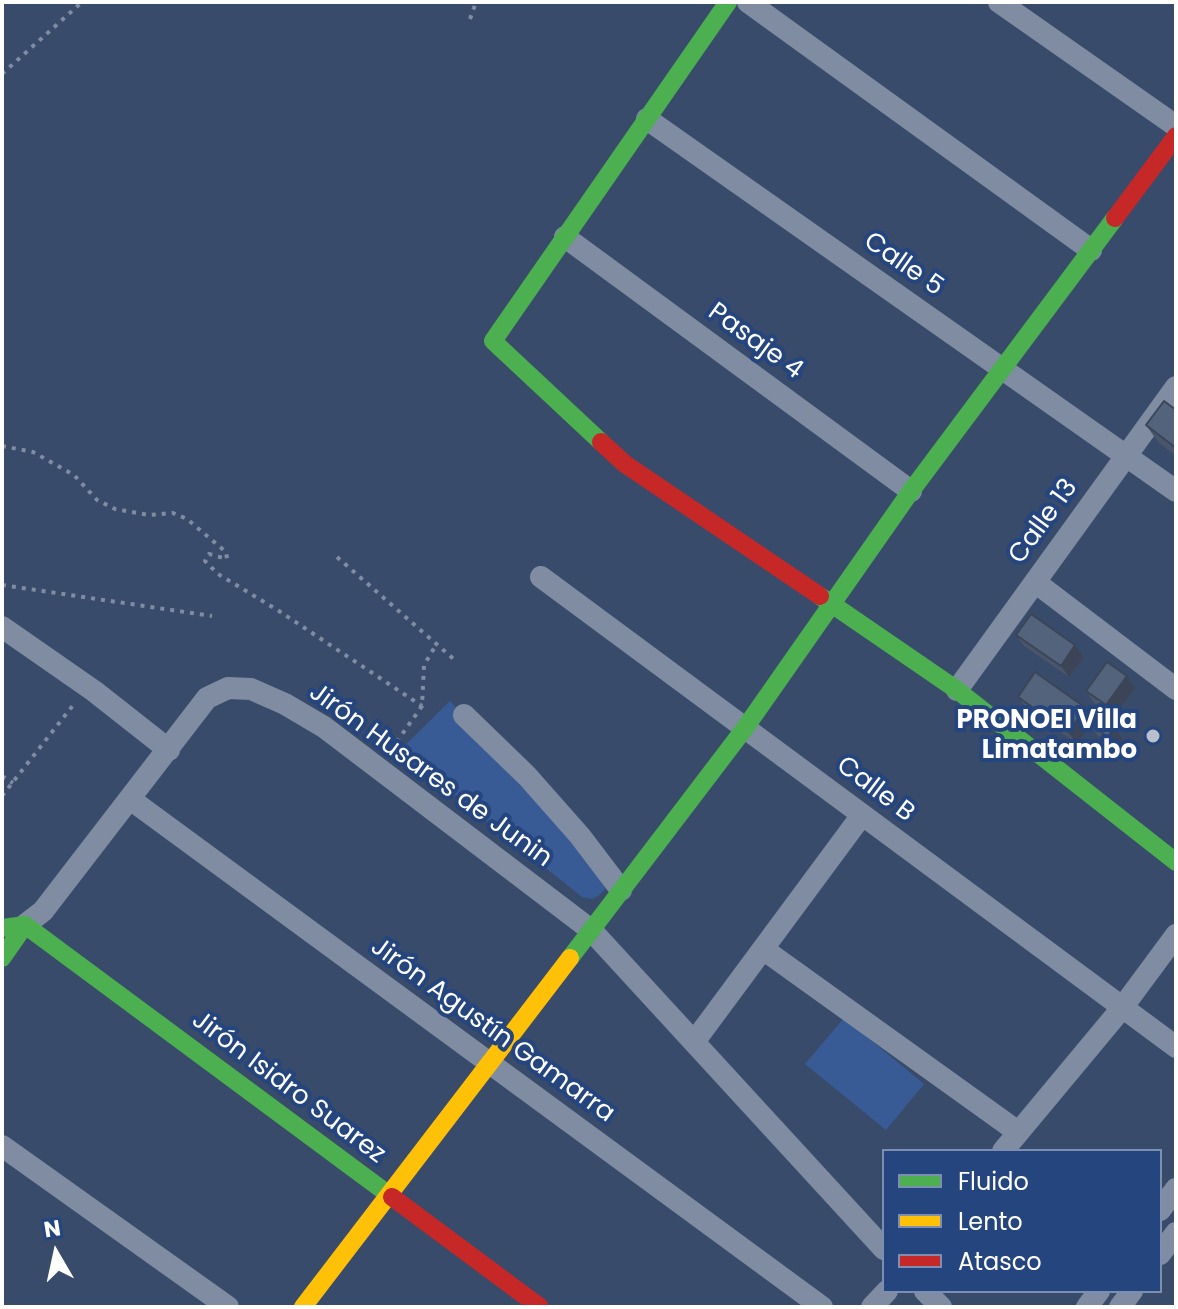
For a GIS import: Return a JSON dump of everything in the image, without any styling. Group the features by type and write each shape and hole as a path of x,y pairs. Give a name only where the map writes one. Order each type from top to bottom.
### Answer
{"street":[{"path":"728,2 493,341 625,464 957,690 1176,862"},
{"path":"748,2 1091,250"},
{"path":"999,2 1176,126"},
{"name":"Calle 5","path":"647,119 1176,491"},
{"path":"303,1307 745,728 911,491 1176,136"},
{"name":"Pasaje 4","path":"565,237 911,491"},
{"name":"Calle 13","path":"957,690 1176,387"},
{"name":"Calle B","path":"541,577 1176,1047"},
{"path":"1035,582 1176,689"},
{"path":"2,627 88,686 169,750 43,911 25,925 2,958"},
{"name":"Jirón Husares de Junin","path":"169,750 207,698 228,688 251,689 324,727 591,930 882,1247"},
{"path":"464,715 536,786 580,836 621,890"},
{"name":"Jirón Agustín Gamarra","path":"130,799 822,1307"},
{"path":"694,1042 862,815"},
{"path":"2,928 25,925"},
{"name":"Jirón Isidro Suarez","path":"25,925 540,1307"},
{"path":"1005,1149 1122,1008 1176,935"},
{"path":"763,949 1018,1132"},
{"path":"2,1146 228,1307"},
{"path":"1162,1207 1176,1189"}],"path":[{"path":"2,74 82,2"},
{"path":"470,19 476,2"},
{"path":"2,446 33,452 74,475 97,500 115,509 149,515 173,513 187,519 226,552 227,559 209,554 205,561 218,574 422,706"},
{"path":"337,557 457,662"},
{"path":"2,585 212,616"},
{"path":"378,768 422,706 424,665 436,645"},
{"path":"2,796 88,686"},
{"path":"2,776 13,783"}],"shaded area":[{"path":"450,701 602,869 605,889 598,896 592,899 582,897 422,769 416,773 392,758"},
{"path":"844,1018 924,1084 886,1130 805,1064"}],"building":[{"path":"1164,401 1176,410 1176,448 1146,425"},
{"path":"1031,614 1075,645 1061,666 1016,635"},
{"path":"1107,662 1127,676 1106,705 1086,691"},
{"path":"1035,672 1086,708 1068,732 1018,697"},
{"path":"1096,714 1114,728 1108,737 1089,723"}],"traffic: fast":[{"path":"601,442 493,341 728,2"},
{"path":"570,958 745,728 911,491 1115,218"},
{"path":"820,596 957,690 1176,862"},
{"path":"2,928 25,925 392,1197"},
{"path":"2,958 25,925"}],"traffic: slow":[{"path":"303,1307 570,958"}],"traffic: jam":[{"path":"1115,218 1176,136"},
{"path":"601,442 625,464 820,596"},
{"path":"392,1197 540,1307"}],"place":[{"name":"PRONOEI Villa Limatambo","path":"1153,736"}]}
